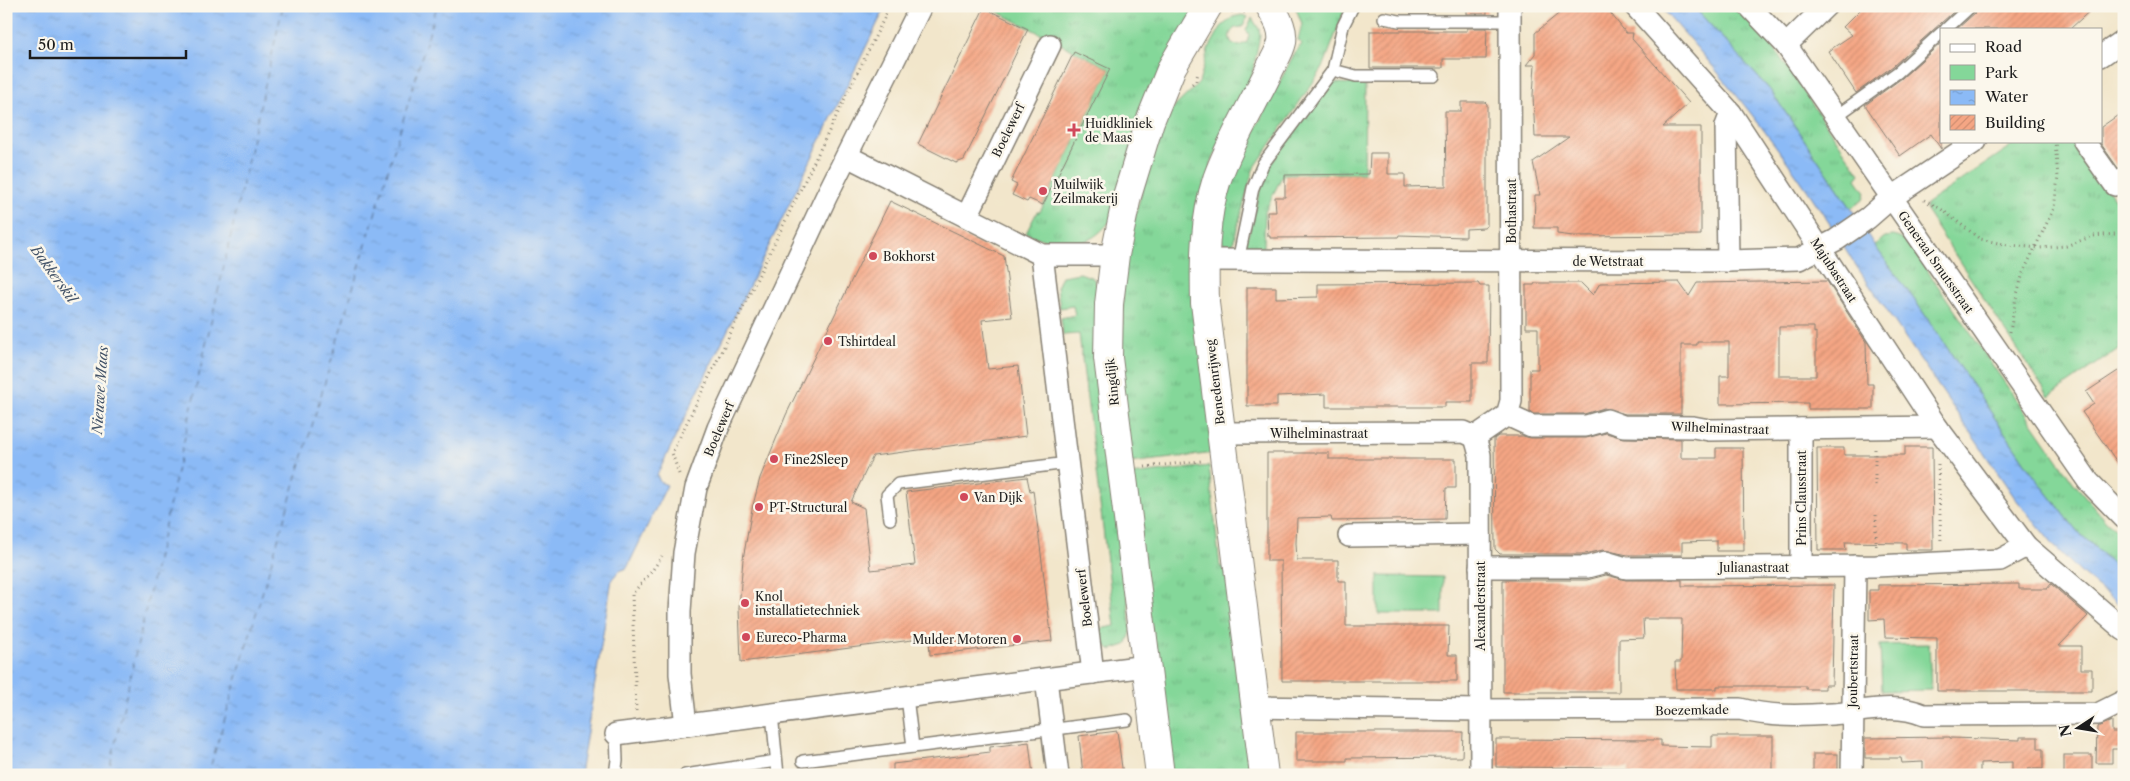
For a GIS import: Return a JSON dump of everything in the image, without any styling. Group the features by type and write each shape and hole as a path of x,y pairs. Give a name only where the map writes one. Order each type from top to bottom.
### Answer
{"street":[{"name":"Boelewerf","path":"686,725 680,674 680,611 684,554 696,488 718,428 846,156 921,6"},
{"name":"Ringdijk","path":"1160,775 1108,358 1109,304 1115,254 1127,196 1150,121 1172,67 1208,6"},
{"name":"Benedenrijweg","path":"1264,775 1254,707 1244,601 1221,433 1206,303 1204,260 1208,214 1217,180 1233,139 1258,93 1282,42 1281,26 1270,6"},
{"name":"Majubastraat","path":"1635,6 1731,113 1828,244 1937,427 2026,546 2124,630"},
{"name":"Generaal Smutsstraat","path":"1749,6 1786,45 1835,117 1897,194 2000,353 2088,481 2124,518"},
{"path":"1786,45 1826,6"},
{"name":"Bothastraat","path":"1507,415 1511,401 1510,14"},
{"path":"2102,55 2124,40"},
{"name":"Boelewerf","path":"967,216 1050,45"},
{"path":"1728,261 1726,126 1731,113"},
{"name":"de Wetstraat","path":"1204,260 1728,261 1799,259 1828,244 1868,218 1897,194 1975,142"},
{"path":"2085,142 2115,185 2124,179"},
{"path":"846,156 1042,255 1115,254"},
{"name":"Boelewerf","path":"1042,255 1093,673"},
{"path":"1475,437 1507,415"},
{"name":"Wilhelminastraat","path":"1507,415 1531,426 1586,426 1607,420 1623,426 1693,426 1710,430 1937,427"},
{"name":"Prins Clausstraat","path":"1801,429 1801,567"},
{"name":"Wilhelminastraat","path":"1221,433 1464,432 1475,437"},
{"name":"Alexanderstraat","path":"1475,437 1480,455 1481,775"},
{"path":"1349,536 1480,534"},
{"name":"Julianastraat","path":"1480,567 1587,567 1606,562 1626,568 1876,566 2000,560 2026,546"},
{"name":"Joubertstraat","path":"1852,775 1855,566"},
{"path":"616,734 1146,666"},
{"path":"1046,679 1058,775"},
{"name":"Boezemkade","path":"1254,707 1480,710 1740,709 1764,716 1911,709 1924,715 2070,716 2098,714 2124,701"}],"lane":[{"path":"1238,261 1253,188 1263,164 1333,70 1343,26 1353,6"},
{"path":"1947,28 1971,6"},
{"path":"1384,18 1399,21 1510,14"},
{"path":"1835,117 1898,72 1940,34"},
{"path":"1333,70 1356,76 1434,76"},
{"path":"890,519 887,495 898,484 1068,463"},
{"path":"907,697 913,747"},
{"path":"772,714 778,775"},
{"path":"803,761 1127,720"},
{"path":"615,775 618,760 616,734"},
{"path":"685,775 776,761"}],"path":[{"path":"2000,353 2012,328 2016,298 2023,273 2054,208 2058,177 2055,142"},
{"path":"1897,194 1941,209 1980,238 2008,245 2036,247 2066,246 2093,236 2124,233"},
{"path":"1937,427 1941,563"},
{"path":"1875,485 1876,428"},
{"path":"1144,468 1202,461"},
{"path":"1876,513 1876,566"}],"green space":[{"path":"986,6 1197,6 1111,220 1102,231 1092,238 1072,244 1061,244 1026,233 1037,212 1040,212 1110,69"},
{"path":"1295,6 1346,6 1323,68 1253,170 1232,247 1228,246 1223,243 1220,236 1227,197 1242,155 1294,54 1302,44 1298,40 1302,24"},
{"path":"1693,6 1735,6 1773,47 1860,174 1856,179 1865,192 1863,200 1851,208 1770,90"},
{"path":"1242,15 1248,17 1242,27 1235,28 1230,33 1230,39 1232,43 1239,46 1247,42 1249,35 1246,30 1252,18 1259,29 1260,35 1251,80 1211,163 1215,453 1129,463 1121,395 1124,256 1162,119 1199,83 1208,50 1221,27 1233,17"},
{"path":"1334,83 1365,84 1364,173 1283,174 1265,212 1264,247 1245,247 1265,172 1325,89"},
{"path":"2018,142 2075,142 2115,199 2124,194 2124,345 2049,397 1926,211 1926,204"},
{"path":"1894,236 1907,241 2073,482 2106,521 2124,536 2124,574 2077,531 2032,473 1916,302 1874,245 1885,237"},
{"path":"1080,273 1093,278 1099,290 1131,633 1126,645 1110,650 1102,643 1099,629 1115,626 1079,334 1063,335 1061,318 1075,315 1073,306 1060,308 1057,287 1062,276"},
{"path":"1209,466 1220,567 1229,566 1253,775 1170,775 1130,475"},
{"path":"1378,576 1443,577 1443,614 1378,614"},
{"path":"1929,644 1931,690 1882,691 1880,645"}],"water":[{"path":"6,6 886,6 657,475 660,482 667,485 627,568 619,571 612,579 580,775 6,775"},
{"path":"1660,6 1693,6 1770,90 1851,208 1874,245 1916,302 2032,473 2077,531 2124,574 2124,609 2081,573 2055,547 2015,498 1787,161 1713,66"}],"building":[{"path":"1467,6 1487,6 1487,14 1467,14"},
{"path":"1568,6 1605,6 1626,33 1633,33 1632,39 1689,103 1663,127 1701,127 1701,235 1573,236 1557,234 1557,228 1534,228 1535,195 1540,195 1533,162 1569,137 1535,137 1533,95 1535,65 1526,65 1535,54 1535,33"},
{"path":"1864,6 1960,6 1893,66 1856,93 1828,51 1852,35 1843,27"},
{"path":"1978,6 2095,6 2071,28 1958,28 1976,12"},
{"path":"984,8 1028,29 964,160 956,163 918,144"},
{"path":"1467,28 1487,28 1486,59 1443,59 1443,68 1370,68 1370,31 1467,31"},
{"path":"1940,44 1941,149 1931,134 1900,156 1865,105 1902,78"},
{"path":"1074,52 1110,69 1043,205 1029,199 1027,202 1012,195 1017,185 1011,182"},
{"path":"1461,102 1485,102 1487,104 1487,226 1484,228 1466,229 1466,237 1399,235 1398,237 1270,238 1268,236 1267,212 1276,212 1275,197 1285,197 1285,175 1369,174 1370,153 1388,153 1388,174 1405,174 1405,187 1446,186 1445,111 1461,111"},
{"path":"2124,111 2124,167 2118,168 2101,144 2102,126"},
{"path":"890,201 1004,256 1012,317 982,320 988,369 1018,366 1026,436 873,456 851,502 864,508 871,570 915,565 906,492 1027,477 1030,491 1033,490 1052,641 930,655 929,639 920,639 741,662 739,608 743,559 760,478 786,415"},
{"path":"1827,281 1866,342 1867,384 1873,384 1873,409 1808,409 1808,403 1720,404 1720,376 1729,376 1729,342 1697,342 1697,345 1681,345 1681,414 1625,414 1604,408 1584,414 1534,414 1530,412 1530,369 1538,369 1538,328 1526,328 1526,285 1534,285 1535,283 1581,283 1593,295 1600,283 1679,282 1689,296 1697,283","holes":["1779,327 1814,327 1814,333 1816,332 1816,376 1779,376"]},
{"path":"1478,283 1480,286 1489,286 1488,363 1472,363 1472,402 1445,402 1445,407 1326,407 1326,394 1277,396 1277,406 1247,406 1247,287 1276,287 1276,298 1318,297 1318,284"},
{"path":"2124,367 2124,472 2082,412 2094,404 2086,392"},
{"path":"1606,433 1623,438 1681,439 1681,458 1716,458 1716,448 1743,448 1744,551 1717,551 1717,541 1682,542 1682,555 1628,555 1603,550 1585,554 1500,554 1495,549 1494,439 1498,436 1586,438"},
{"path":"1905,447 1932,447 1933,550 1906,550 1906,543 1845,542 1846,550 1818,550 1817,448 1844,448 1844,455 1905,455"},
{"path":"1267,453 1329,453 1329,459 1456,459 1456,488 1446,488 1445,519 1332,521 1331,517 1297,518 1296,543 1297,560 1338,560 1338,581 1346,581 1346,626 1449,626 1448,655 1457,655 1457,681 1282,681 1281,561 1267,561"},
{"path":"1606,575 1626,580 1682,580 1682,586 1834,585 1832,685 1825,685 1825,689 1806,689 1806,686 1717,686 1717,689 1676,689 1675,662 1681,662 1682,619 1643,619 1644,638 1619,639 1619,692 1503,692 1503,580 1587,580"},
{"path":"2019,584 2019,589 2047,589 2051,584 2088,616 2059,646 2081,646 2081,669 2092,669 2092,691 1937,691 1937,638 1885,637 1884,619 1869,620 1869,590 1878,590 1878,585"},
{"path":"2112,721 2112,732 2124,732 2124,749 2112,749 2112,763 2096,763 2097,727"},
{"path":"1117,731 1123,775 1083,775 1079,736"},
{"path":"1296,732 1463,732 1462,757 1347,758 1347,761 1296,761"},
{"path":"1712,736 1773,736 1773,775 1628,775 1629,768 1496,767 1496,739 1661,740 1661,746 1712,747"},
{"path":"1950,737 2020,740 2020,737 2038,737 2038,749 2043,749 2043,769 2028,769 2028,774 2012,774 2012,762 1980,763 1980,775 1923,775 1923,762 1902,763 1901,758 1865,758 1865,738"},
{"path":"1029,742 1033,775 893,775 893,764 990,752 990,747"},
{"path":"1813,754 1838,754 1838,775 1813,775"},
{"path":"2064,755 2092,755 2092,775 2064,775"}],"ferry route":[{"path":"108,775 283,6"},
{"path":"208,775 437,6"}],"place":[{"name":"Huidkliniek de Maas","path":"1074,130"},
{"name":"Muilwijk Zeilmakerij","path":"1043,191"},
{"name":"Bokhorst","path":"873,256"},
{"name":"Tshirtdeal","path":"828,341"},
{"name":"Fine2Sleep","path":"774,459"},
{"name":"Van Dijk","path":"964,497"},
{"name":"PT-Structural","path":"759,507"},
{"name":"Knol installatietechniek","path":"745,603"},
{"name":"Eureco-Pharma","path":"746,637"},
{"name":"Mulder Motoren","path":"1017,639"}],"water label":[{"name":"Bakkerskil","path":"54,274"},
{"name":"Nieuwe Maas","path":"100,390"}]}
